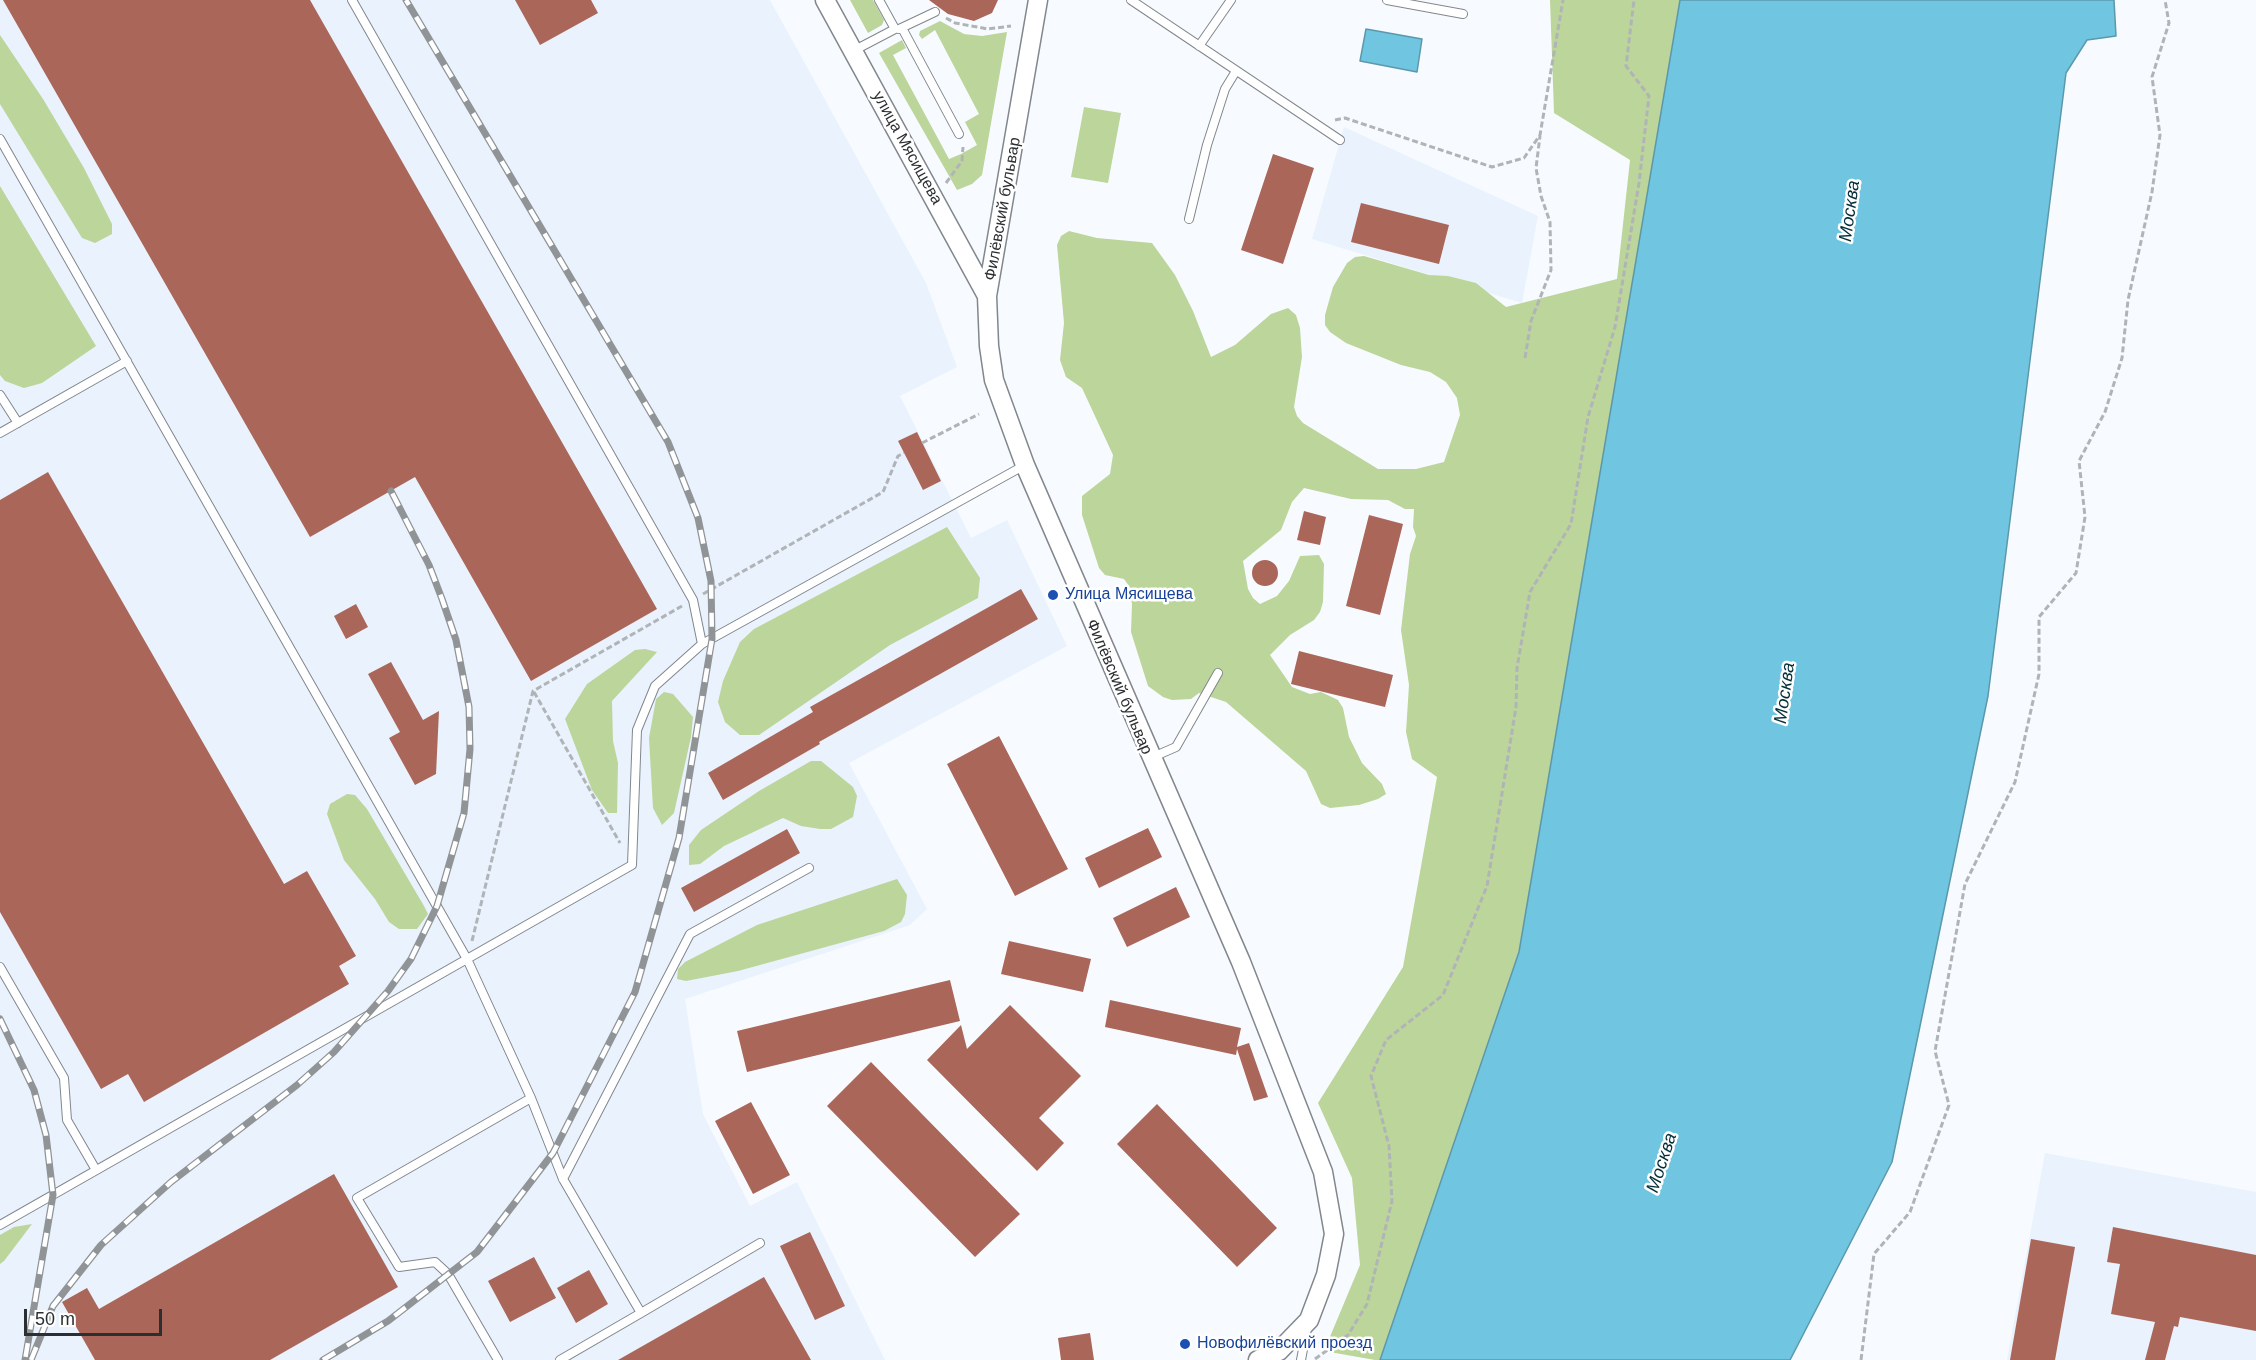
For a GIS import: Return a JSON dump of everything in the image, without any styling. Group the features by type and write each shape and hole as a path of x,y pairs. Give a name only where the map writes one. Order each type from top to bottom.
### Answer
{"street":[{"name":"улица Мясищева","path":"825,0 987,296"},
{"name":"Филёвский бульвар","path":"1038,0 987,296 989,346 994,380 1024,465 1150,759 1241,963 1323,1172 1334,1234 1326,1275 1309,1320"},
{"path":"1258,1360 1279,1351 1309,1320"}],"lane":[{"path":"352,0 693,600 702,645"},
{"path":"879,0 960,134"},
{"path":"1131,0 1340,140"},
{"path":"1199,46 1231,0"},
{"path":"1387,0 1463,14"},
{"path":"853,51 935,12"},
{"path":"1189,219 1207,145 1225,89 1236,72"},
{"path":"0,138 467,959 531,1098 563,1179 641,1313"},
{"path":"0,433 127,361"},
{"path":"0,394 18,423"},
{"path":"0,1225 632,865 638,730 655,686 702,645 1024,465"},
{"path":"1150,759 1176,747 1218,673"},
{"path":"563,1179 690,934 808,868"},
{"path":"0,967 64,1078 67,1120 96,1170"},
{"path":"498,1360 448,1274 435,1262 399,1268 357,1198 531,1098"},
{"path":"560,1360 760,1243"},
{"path":"1301,1360 1309,1320"}],"path":[{"path":"1525,358 1531,321 1551,270 1550,222 1541,195 1536,168 1563,0"},
{"path":"1314,1360 1348,1335 1367,1304 1392,1201 1389,1146 1371,1076 1386,1040 1443,995 1487,886 1516,707 1517,668 1530,591 1571,524 1588,417 1615,327 1639,183 1649,96 1626,66 1634,0"},
{"path":"1861,1360 1874,1254 1910,1212 1949,1105 1935,1051 1965,884 2015,783 2039,674 2039,617 2076,573 2085,517 2079,461 2105,412 2122,358 2128,300 2152,192 2160,135 2152,78 2169,23 2165,0"},
{"path":"935,12 955,23 988,29 1011,26"},
{"path":"1316,126 1345,118 1492,167 1524,158 1540,135"},
{"path":"944,187 962,161 963,149 960,134"},
{"path":"922,443 979,414"},
{"path":"467,959 533,691 883,492 898,456 904,453"},
{"path":"533,691 632,865"}],"shaded area":[{"path":"0,0 770,0 926,283 957,367 900,396 971,538 1007,520 1067,646 849,763 927,909 910,925 685,999 703,1114 750,1206 797,1182 885,1360 0,1360"},
{"path":"1344,127 1538,216 1522,303 1312,239"},
{"path":"2045,1153 2256,1192 2256,1360 2007,1360"}],"green space":[{"path":"850,0 873,0 884,20 882,25 868,33"},
{"path":"1550,0 1680,0 1519,952 1380,1360 1375,1360 1324,1351 1360,1265 1352,1178 1318,1103 1403,967 1437,777 1412,759 1406,732 1409,685 1401,630 1410,554 1416,536 1413,527 1414,509 1405,509 1388,500 1351,499 1304,488 1292,502 1281,530 1243,561 1248,589 1260,604 1277,596 1289,581 1300,556 1319,555 1324,564 1323,602 1320,612 1314,620 1290,635 1270,655 1292,687 1310,694 1321,692 1338,700 1343,708 1349,737 1362,763 1382,784 1386,794 1359,805 1330,808 1321,804 1306,771 1226,702 1199,693 1191,699 1172,700 1163,697 1148,686 1131,632 1132,604 1129,586 1124,579 1105,575 1099,568 1082,515 1082,496 1110,474 1113,455 1082,388 1066,377 1060,360 1064,323 1057,245 1061,236 1069,231 1097,238 1152,243 1175,275 1193,311 1211,357 1235,345 1271,314 1288,308 1296,315 1300,328 1302,357 1294,407 1303,423 1378,469 1416,469 1444,462 1460,415 1457,398 1446,382 1430,372 1401,365 1346,343 1330,332 1325,325 1325,315 1333,287 1347,263 1355,257 1364,256 1429,275 1448,276 1476,283 1506,307 1617,279 1630,160 1554,113"},
{"path":"940,21 964,34 982,36 1007,32 982,175 972,184 957,190 879,53 902,40 906,48 893,55 949,159 961,154 977,145 965,122 979,114 935,30 922,39 919,35 920,31"},
{"path":"0,35 43,99 84,168 112,224 112,234 95,243 82,238 0,104"},
{"path":"1084,107 1121,113 1108,183 1071,177"},
{"path":"0,186 96,346 42,383 24,388 5,381 0,375"},
{"path":"947,527 980,578 978,598 890,645 759,735 740,735 725,722 718,702 723,681 740,642 754,629"},
{"path":"645,649 657,652 612,701 613,741 618,763 617,813 608,813 592,790 565,719 587,684 635,650"},
{"path":"664,692 673,694 693,717 691,737 674,813 662,825 653,808 649,738 656,699"},
{"path":"811,761 821,761 853,787 857,796 853,817 831,829 801,826 783,818 724,846 700,864 689,865 689,845 701,830 759,791"},
{"path":"347,794 355,795 367,809 424,906 428,914 417,929 399,929 389,922 375,899 344,860 327,814 330,804"},
{"path":"897,879 907,895 905,914 901,922 884,931 738,971 686,981 677,979 678,969 685,962 757,925"},
{"path":"32,1224 0,1264 0,1235 14,1227"}],"water":[{"name":"Москва","path":"1680,0 2114,0 2116,36 2087,40 2066,73 1988,696 1892,1162 1790,1360 1380,1360 1519,952"},
{"path":"1366,29 1422,39 1417,72 1360,61"}],"building":[{"path":"3,0 310,0 657,609 531,681 415,477 310,537"},
{"path":"515,0 591,0 598,13 540,45"},
{"path":"929,0 998,0 992,13 974,21 948,14"},
{"path":"1273,154 1314,168 1283,264 1241,250"},
{"path":"1361,203 1449,225 1439,264 1351,242"},
{"path":"917,432 941,481 923,490 898,441"},
{"path":"48,472 284,884 307,871 356,956 339,966 349,984 144,1102 128,1074 101,1089 0,912 0,500"},
{"path":"1304,511 1326,517 1320,545 1297,540"},
{"path":"1369,515 1403,524 1380,615 1346,606"},
{"path":"1265,560 1274,564 1278,573 1274,582 1265,586 1256,582 1252,573 1256,564"},
{"path":"1021,589 1038,619 819,742 820,744 723,800 708,773 813,712 810,707"},
{"path":"356,604 368,627 346,639 334,616"},
{"path":"1299,651 1393,675 1385,707 1291,684"},
{"path":"391,662 423,720 439,711 436,774 415,785 389,738 400,732 368,674"},
{"path":"999,736 1068,869 1015,896 947,764"},
{"path":"1148,828 1162,857 1099,888 1085,858"},
{"path":"787,829 800,853 694,912 681,888"},
{"path":"1176,887 1190,917 1127,947 1113,918"},
{"path":"1009,941 1091,959 1083,992 1001,974"},
{"path":"950,980 960,1021 747,1072 737,1031"},
{"path":"1110,1000 1241,1028 1237,1047 1249,1043 1268,1097 1254,1101 1237,1049 1236,1055 1105,1027"},
{"path":"1010,1005 1081,1076 1039,1118 1064,1143 1037,1171 927,1060 961,1025 967,1049"},
{"path":"871,1062 1020,1214 975,1257 827,1106"},
{"path":"751,1102 790,1175 753,1194 715,1121"},
{"path":"1157,1104 1277,1228 1237,1267 1117,1144"},
{"path":"334,1174 398,1287 270,1360 95,1360 62,1302 87,1288 99,1309"},
{"path":"2113,1227 2256,1255 2256,1331 2180,1317 2178,1327 2174,1326 2165,1360 2145,1360 2155,1322 2111,1314 2120,1264 2107,1262"},
{"path":"810,1232 845,1306 815,1320 780,1246"},
{"path":"2031,1239 2075,1247 2055,1360 2010,1360"},
{"path":"534,1257 556,1298 510,1322 488,1281"},
{"path":"589,1270 608,1304 576,1323 557,1288"},
{"path":"764,1277 811,1360 618,1360"},
{"path":"1090,1333 1094,1360 1061,1360 1058,1338"}],"railway":[{"path":"323,1360 388,1321 477,1252 553,1153 635,992 679,838 712,639 711,581 698,518 668,442 406,0"},
{"path":"31,1360 53,1306 101,1245 171,1182 297,1085 334,1052 388,991 411,959 437,906 464,813 470,749 469,707 456,640 442,599 429,565 391,491"},
{"path":"0,1019 34,1090 46,1135 53,1195 25,1360"}],"place":[{"name":"Улица Мясищева","path":"1053,595"},
{"name":"Новофилёвский проезд","path":"1185,1344"}]}
